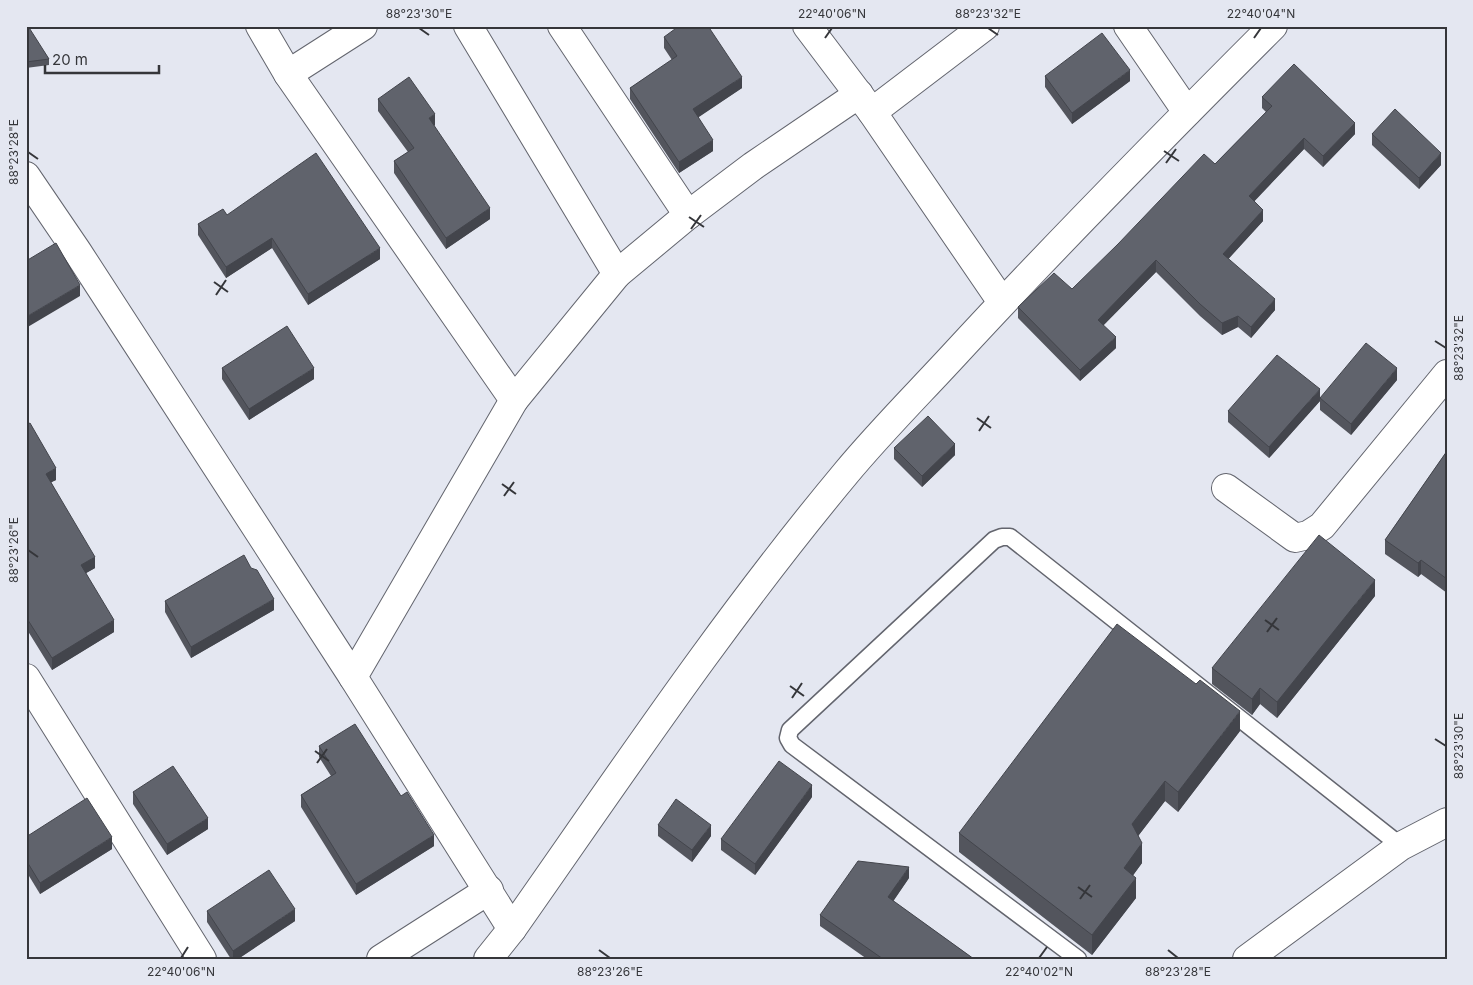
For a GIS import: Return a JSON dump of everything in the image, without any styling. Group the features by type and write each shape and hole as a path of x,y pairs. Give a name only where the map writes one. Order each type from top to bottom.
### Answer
{"street":[{"path":"260,26 288,74 514,400"},
{"path":"288,74 364,26"},
{"path":"468,26 617,274"},
{"path":"562,26 688,215"},
{"path":"807,26 866,103 1002,302"},
{"path":"1128,26 1187,112"},
{"path":"488,959 512,929 728,622 776,558 848,470 1002,302 1273,26"},
{"path":"353,677 514,400 617,274 688,215 753,166 866,103 969,31"},
{"path":"26,176 88,268 353,677 512,929"},
{"path":"1226,488 1295,538 1308,535 1322,526 1447,374"},
{"path":"26,678 202,959"},
{"path":"1247,959 1401,846 1447,822"},
{"path":"381,959 488,890"}],"lane":[{"path":"1078,959 792,745 788,738 790,730 994,540 1002,537 1010,537 1401,846"}],"building":[{"path":"26,26 28,26 49,59 26,62"},
{"path":"679,26 708,26 742,77 693,109 713,140 679,162 630,88 677,56 664,37"},
{"path":"1102,33 1130,70 1072,113 1045,76"},
{"path":"1294,64 1355,123 1323,156 1304,138 1249,196 1263,210 1223,254 1275,299 1251,327 1238,316 1222,323 1156,260 1098,320 1116,337 1080,370 1018,307 1054,273 1072,289 1204,154 1215,164 1272,106 1262,97"},
{"path":"409,77 435,114 429,118 490,208 446,238 394,161 414,148 378,99"},
{"path":"1395,109 1441,153 1419,178 1372,134"},
{"path":"316,153 380,248 308,294 272,238 226,267 198,224 223,209 227,215"},
{"path":"56,243 80,285 26,317 26,261"},
{"path":"287,326 314,368 249,409 222,368"},
{"path":"1366,343 1397,368 1351,424 1320,398"},
{"path":"1277,355 1320,389 1269,447 1228,411"},
{"path":"928,416 955,444 922,476 894,448"},
{"path":"30,423 56,468 46,474 95,557 81,565 114,620 52,658 26,617 26,425"},
{"path":"1447,451 1447,579 1421,560 1418,563 1385,540"},
{"path":"1319,535 1375,580 1277,702 1260,688 1252,699 1212,668"},
{"path":"244,555 251,568 257,570 274,599 191,647 165,601"},
{"path":"1117,624 1196,684 1200,680 1240,711 1178,792 1165,781 1132,824 1142,843 1124,868 1136,878 1092,935 959,833"},
{"path":"355,724 401,796 407,792 434,835 356,884 301,795 336,773 319,746"},
{"path":"779,761 812,785 755,864 721,839"},
{"path":"173,766 208,818 167,844 133,792"},
{"path":"87,798 112,837 40,883 26,860 26,837"},
{"path":"676,799 711,825 692,850 658,825"},
{"path":"858,861 909,867 888,897 974,959 883,959 820,915"},
{"path":"269,870 295,909 233,951 207,911"}]}
